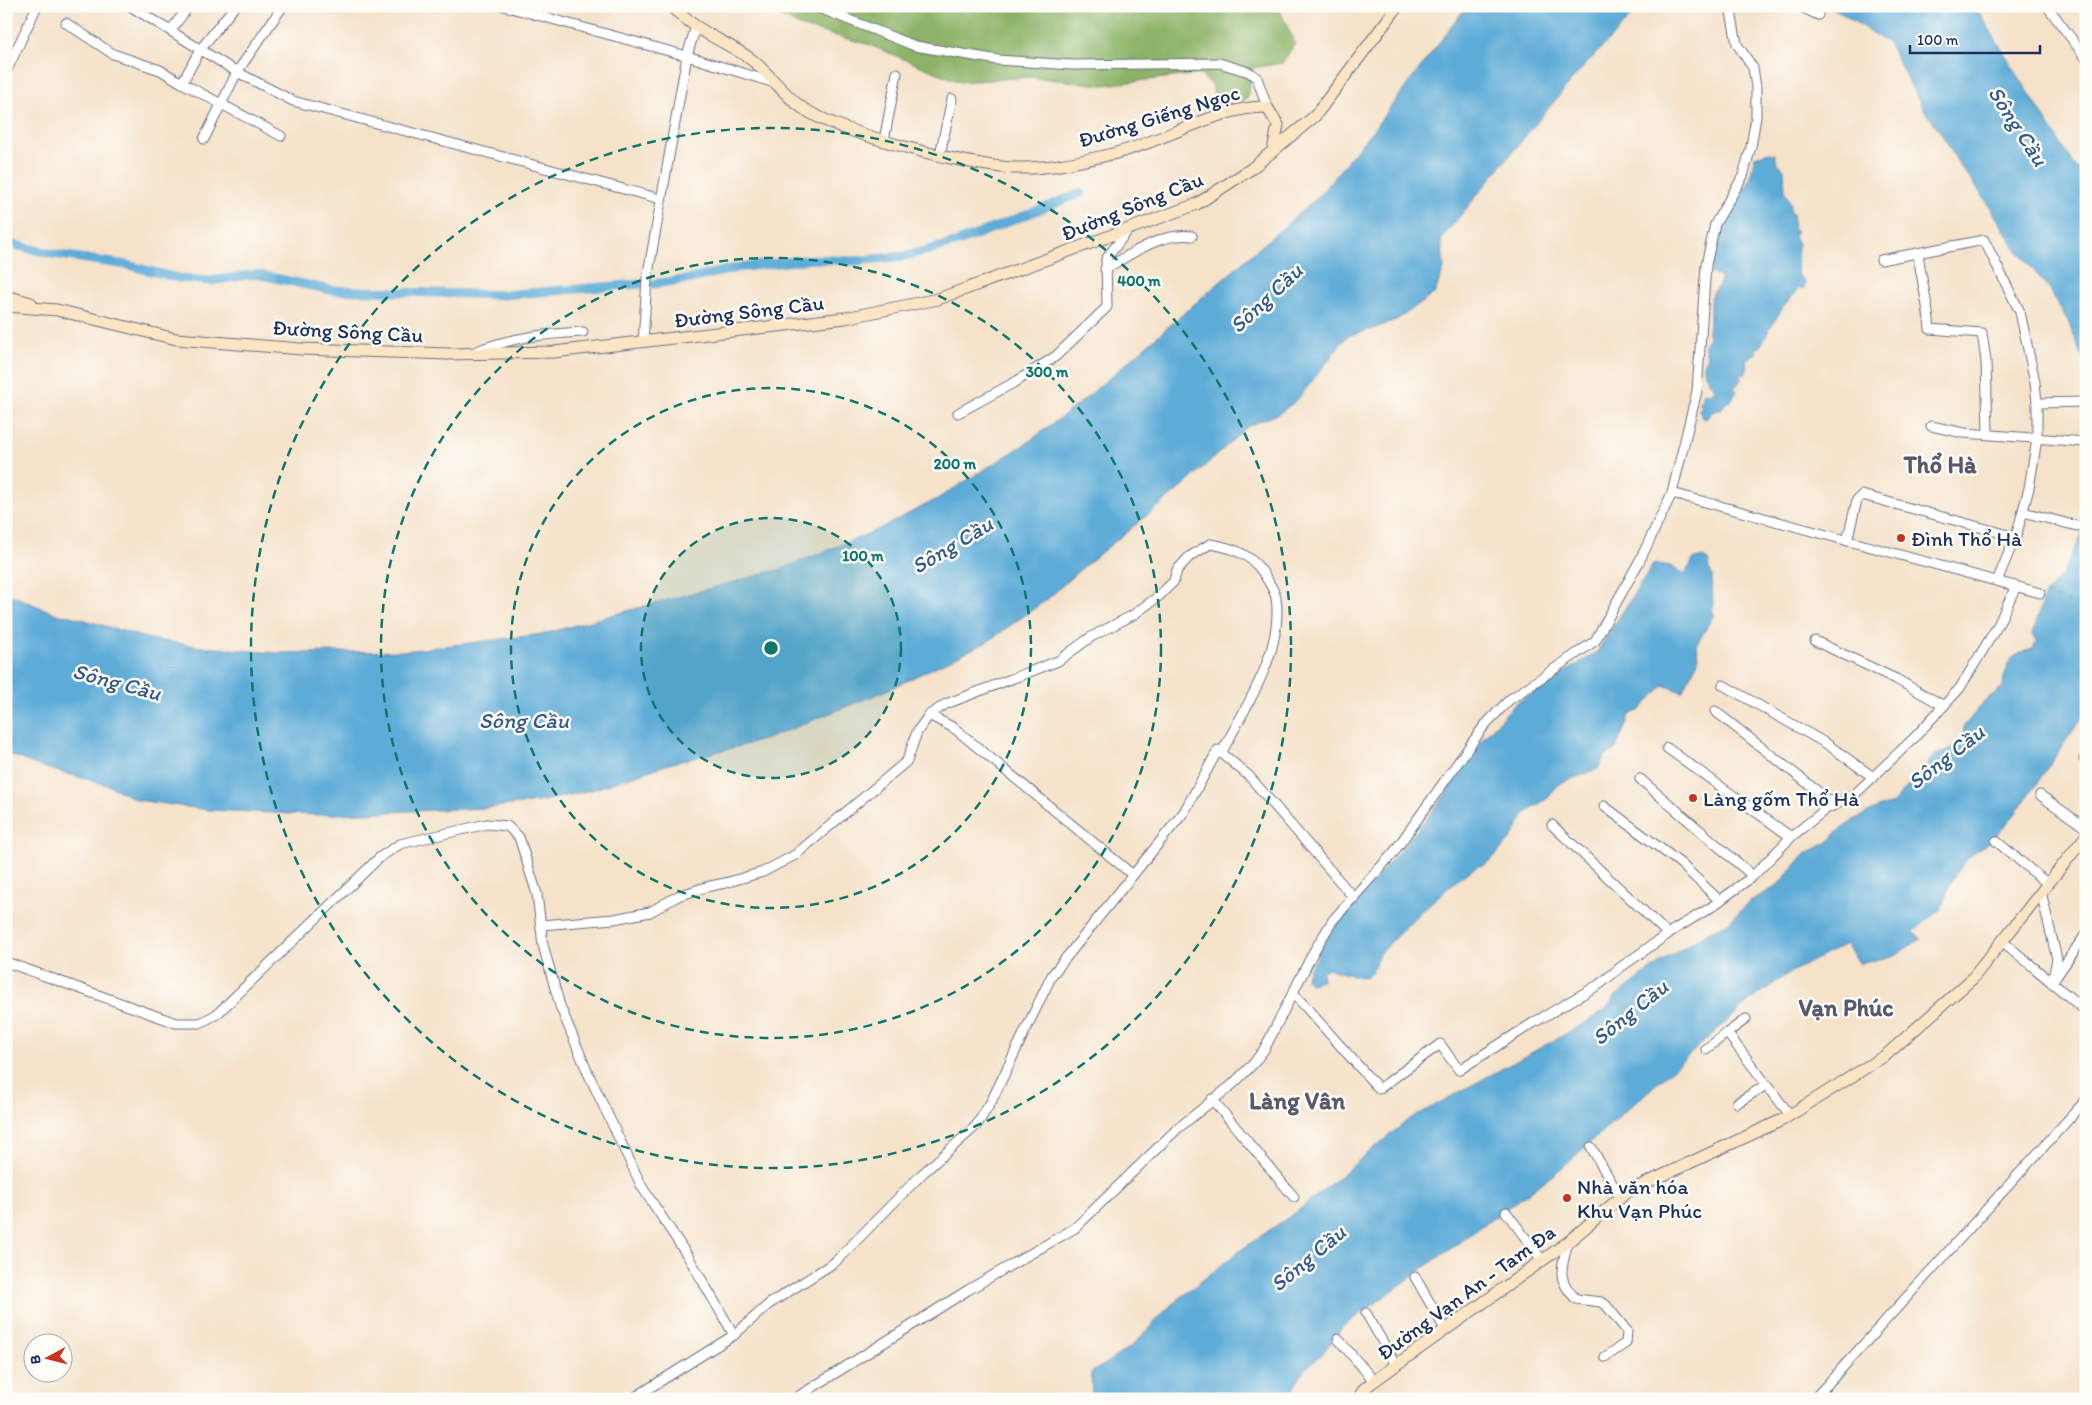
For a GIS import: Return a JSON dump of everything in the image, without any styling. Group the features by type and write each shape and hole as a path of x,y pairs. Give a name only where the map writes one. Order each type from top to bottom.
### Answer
{"main road":[{"name":"Đường Giếng Ngọc","path":"670,6 696,26 752,60 802,108 834,123 884,140 972,163 1019,168 1052,165 1114,154 1217,117 1246,109 1267,107 1278,125 1273,151"},
{"name":"Đường Sông Cầu","path":"6,306 56,310 176,339 300,350 469,354 554,352 643,342 845,318 938,299 1197,204 1251,169 1315,116 1397,6"},
{"path":"6,296 56,310"},
{"name":"Đường Vạn An - Tam Đa","path":"1358,1399 1364,1389 1396,1364 1568,1242 1620,1197 1790,1115 1886,1055 1972,979 2086,836"}],"street":[{"path":"6,72 37,6"},
{"path":"130,6 237,72 293,101 661,199"},
{"path":"171,30 189,6"},
{"path":"182,83 200,50 235,6"},
{"path":"204,139 237,72 283,6"},
{"path":"504,6 687,56 775,83"},
{"path":"814,6 915,46 998,60 1072,65 1219,63 1249,72 1257,78 1267,107"},
{"path":"794,1399 968,1290 1075,1228 1177,1129 1233,1084 1254,1064 1265,1048 1294,994 1314,951 1328,928 1421,816 1484,726 1509,700 1594,641 1640,560 1672,493 1696,392 1706,265 1715,224 1742,176 1756,117 1756,87 1752,68 1738,44 1730,6"},
{"path":"1800,6 1818,14"},
{"path":"2047,6 2086,58"},
{"path":"66,23 113,54 160,70 280,136"},
{"path":"643,342 646,286 687,56 696,26"},
{"path":"884,140 897,73"},
{"path":"940,154 952,99"},
{"path":"958,413 1040,368 1079,336 1107,307 1106,259 1128,230"},
{"path":"1105,269 1164,239 1184,235 1192,236"},
{"path":"1881,260 1984,240 2020,312 2035,382 2037,439 2023,512 2016,537 1997,582"},
{"path":"1918,253 1921,277 1928,302 1930,329 1982,333 1986,361 1988,434"},
{"path":"469,354 496,344 536,334 583,332"},
{"path":"2037,403 2086,402"},
{"path":"1931,426 1964,432 2086,442"},
{"path":"1672,493 2040,593"},
{"path":"1847,541 1857,500 1862,495 2016,537"},
{"path":"2023,512 2077,526"},
{"path":"540,925 614,919 650,912 678,896 763,872 795,855 906,761 917,732 930,715 946,704 1058,661 1091,637 1133,615 1160,596 1174,581 1177,570 1189,557 1210,544 1233,547 1254,561 1265,575 1276,596 1277,615 1272,644 1260,676 1222,752"},
{"path":"1294,994 1378,1089 1440,1044 1459,1070 1521,1030 1600,984 1621,967 1753,876 1791,837 1826,809 1854,795 1960,688 1998,625 2016,586"},
{"path":"1815,642 1896,679 1944,706"},
{"path":"1723,685 1826,744 1873,777"},
{"path":"1715,711 1835,804"},
{"path":"930,715 954,728 1133,875"},
{"path":"1667,748 1791,837"},
{"path":"632,1399 734,1335 769,1304 835,1262 922,1174 976,1126 991,1102 1033,1011 1052,975 1184,812 1218,750 1249,776 1354,898"},
{"path":"1640,779 1753,876"},
{"path":"2040,795 2086,828"},
{"path":"1604,806 1680,863 1720,900"},
{"path":"6,962 176,1023 200,1023 217,1014 390,850 400,844 487,824 507,826 519,837 537,894 543,945 560,1006 588,1074 642,1187 689,1258 734,1335"},
{"path":"1552,825 1668,934"},
{"path":"1996,841 2044,888 2046,913 2057,964 2052,983"},
{"path":"2027,910 2036,908 2046,913"},
{"path":"2052,983 2086,934"},
{"path":"2002,941 2086,1011"},
{"path":"1706,1049 1746,1019"},
{"path":"1727,1034 1790,1115"},
{"path":"1737,1103 1766,1085"},
{"path":"1212,1099 1294,1197"},
{"path":"1814,1399 2086,1100"},
{"path":"1591,1147 1620,1197"},
{"path":"1506,1212 1542,1260"},
{"path":"1568,1242 1561,1274 1563,1283 1576,1299 1601,1302 1606,1305 1627,1330 1626,1343 1604,1357"},
{"path":"1415,1277 1445,1329"},
{"path":"1366,1313 1396,1364"},
{"path":"1338,1339 1374,1381"}],"green space":[{"path":"762,6 1278,6 1295,44 1282,63 1253,68 1247,99 1214,107 1213,86 1200,74 1103,85 1030,77 960,82 867,44 799,26"}],"water":[{"name":"Sông Cầu","path":"1467,6 1641,6 1575,76 1441,239 1444,268 1435,293 1398,319 1373,329 1347,336 1298,399 1280,413 1248,426 1182,487 1076,573 1049,598 987,642 885,691 764,740 669,764 591,790 538,802 484,808 313,815 209,810 137,800 110,786 39,766 6,753 6,593 59,615 71,616 150,639 202,647 278,653 405,651 543,634 784,568 877,530 937,499 1027,443 1085,399 1317,198 1377,125"},
{"name":"Sông Cầu","path":"1830,6 1975,6 2073,164 2086,178 2086,367 2068,321 2050,290 2016,249 1987,202 1960,166 1940,131 1923,108 1889,44"},
{"path":"1769,152 1775,154 1777,162 1784,169 1785,192 1791,204 1790,212 1794,215 1792,227 1796,231 1794,236 1798,244 1797,273 1805,282 1804,288 1800,288 1782,309 1760,347 1755,349 1757,352 1746,360 1748,364 1746,374 1740,374 1741,380 1734,388 1737,391 1730,402 1727,401 1721,409 1714,410 1706,419 1702,418 1699,409 1702,406 1699,403 1703,394 1713,392 1715,388 1705,374 1704,365 1707,356 1704,345 1709,337 1710,300 1713,292 1720,285 1720,277 1711,273 1714,259 1712,256 1720,226 1734,210 1734,205 1738,203 1742,189 1747,187 1749,183 1755,156"},
{"name":"Sông Cầu","path":"2086,520 2086,712 2016,813 1995,837 1968,858 1952,879 1941,909 1914,931 1921,939 1895,955 1860,964 1846,944 1789,973 1752,999 1557,1172 1342,1327 1322,1354 1305,1369 1287,1399 1085,1399 1092,1394 1091,1373 1133,1345 1171,1305 1242,1249 1299,1210 1408,1120 1582,1025 1606,1009 1615,997 1661,962 1710,931 1727,924 1750,901 1776,887 1806,853 1828,843 1837,832 1854,820 1880,807 1893,803 1935,755 1963,743 1964,726 1987,699 2003,687 2005,672 2010,661 2018,654 2033,649 2036,641 2033,635 2044,595 2062,575 2081,537"},
{"path":"1703,557 1708,560 1712,576 1713,616 1697,644 1698,661 1682,692 1664,685 1639,711 1630,714 1615,751 1606,754 1598,769 1560,783 1546,799 1525,814 1511,839 1494,857 1484,865 1478,866 1462,876 1420,912 1379,954 1372,972 1365,978 1329,968 1322,971 1323,979 1311,984 1306,979 1308,969 1317,959 1318,951 1335,926 1435,809 1484,737 1516,703 1597,652 1654,563 1670,566 1685,574 1693,560"}],"waterway":[{"path":"653,284 690,279 736,268 812,259 854,261 906,256 958,242 1081,193"},
{"path":"6,243 53,254 127,265 178,278 211,281 256,274 331,290 502,295 639,284"}],"ferry route":[{"path":"2044,594 2086,608"}],"place":[{"name":"Đình Thổ Hà","path":"1901,538"},
{"name":"Làng gốm Thổ Hà","path":"1693,798"},
{"name":"Nhà văn hóa Khu Vạn Phúc","path":"1567,1198"}],"district":[{"name":"Thổ Hà","path":"1940,464"},
{"name":"Vạn Phúc","path":"1846,1007"},
{"name":"Làng Vân","path":"1297,1100"}]}
